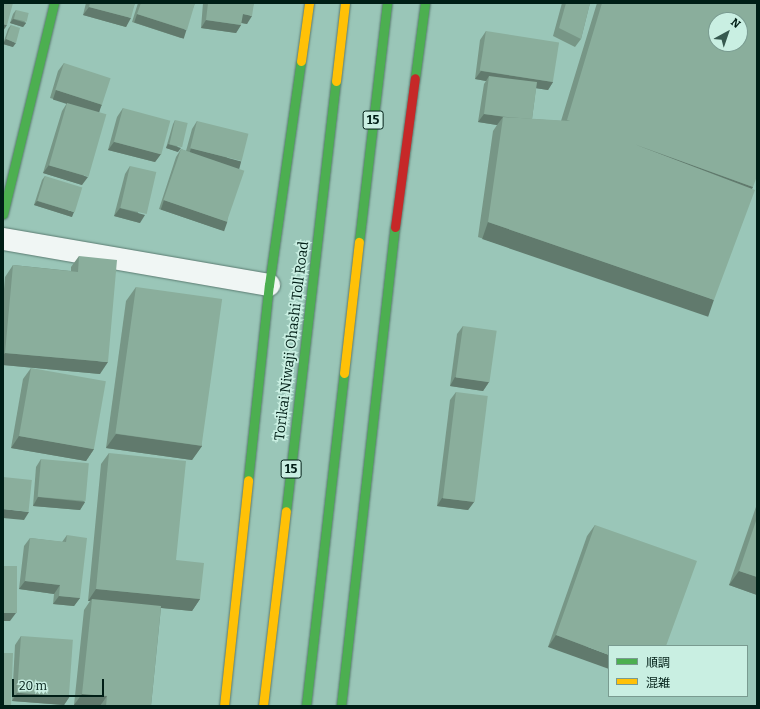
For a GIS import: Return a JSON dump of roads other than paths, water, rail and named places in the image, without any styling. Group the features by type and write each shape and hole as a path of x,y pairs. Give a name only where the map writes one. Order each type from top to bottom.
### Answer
{"main road":[{"path":"3,214 54,3"},
{"path":"224,706 270,285 309,3"},
{"name":"Torikai Niwaji Ohashi Toll Road","path":"263,706 345,3"},
{"name":"15","path":"306,706 387,3"},
{"path":"340,706 390,264 425,3"}],"street":[{"path":"3,239 270,285"}]}
